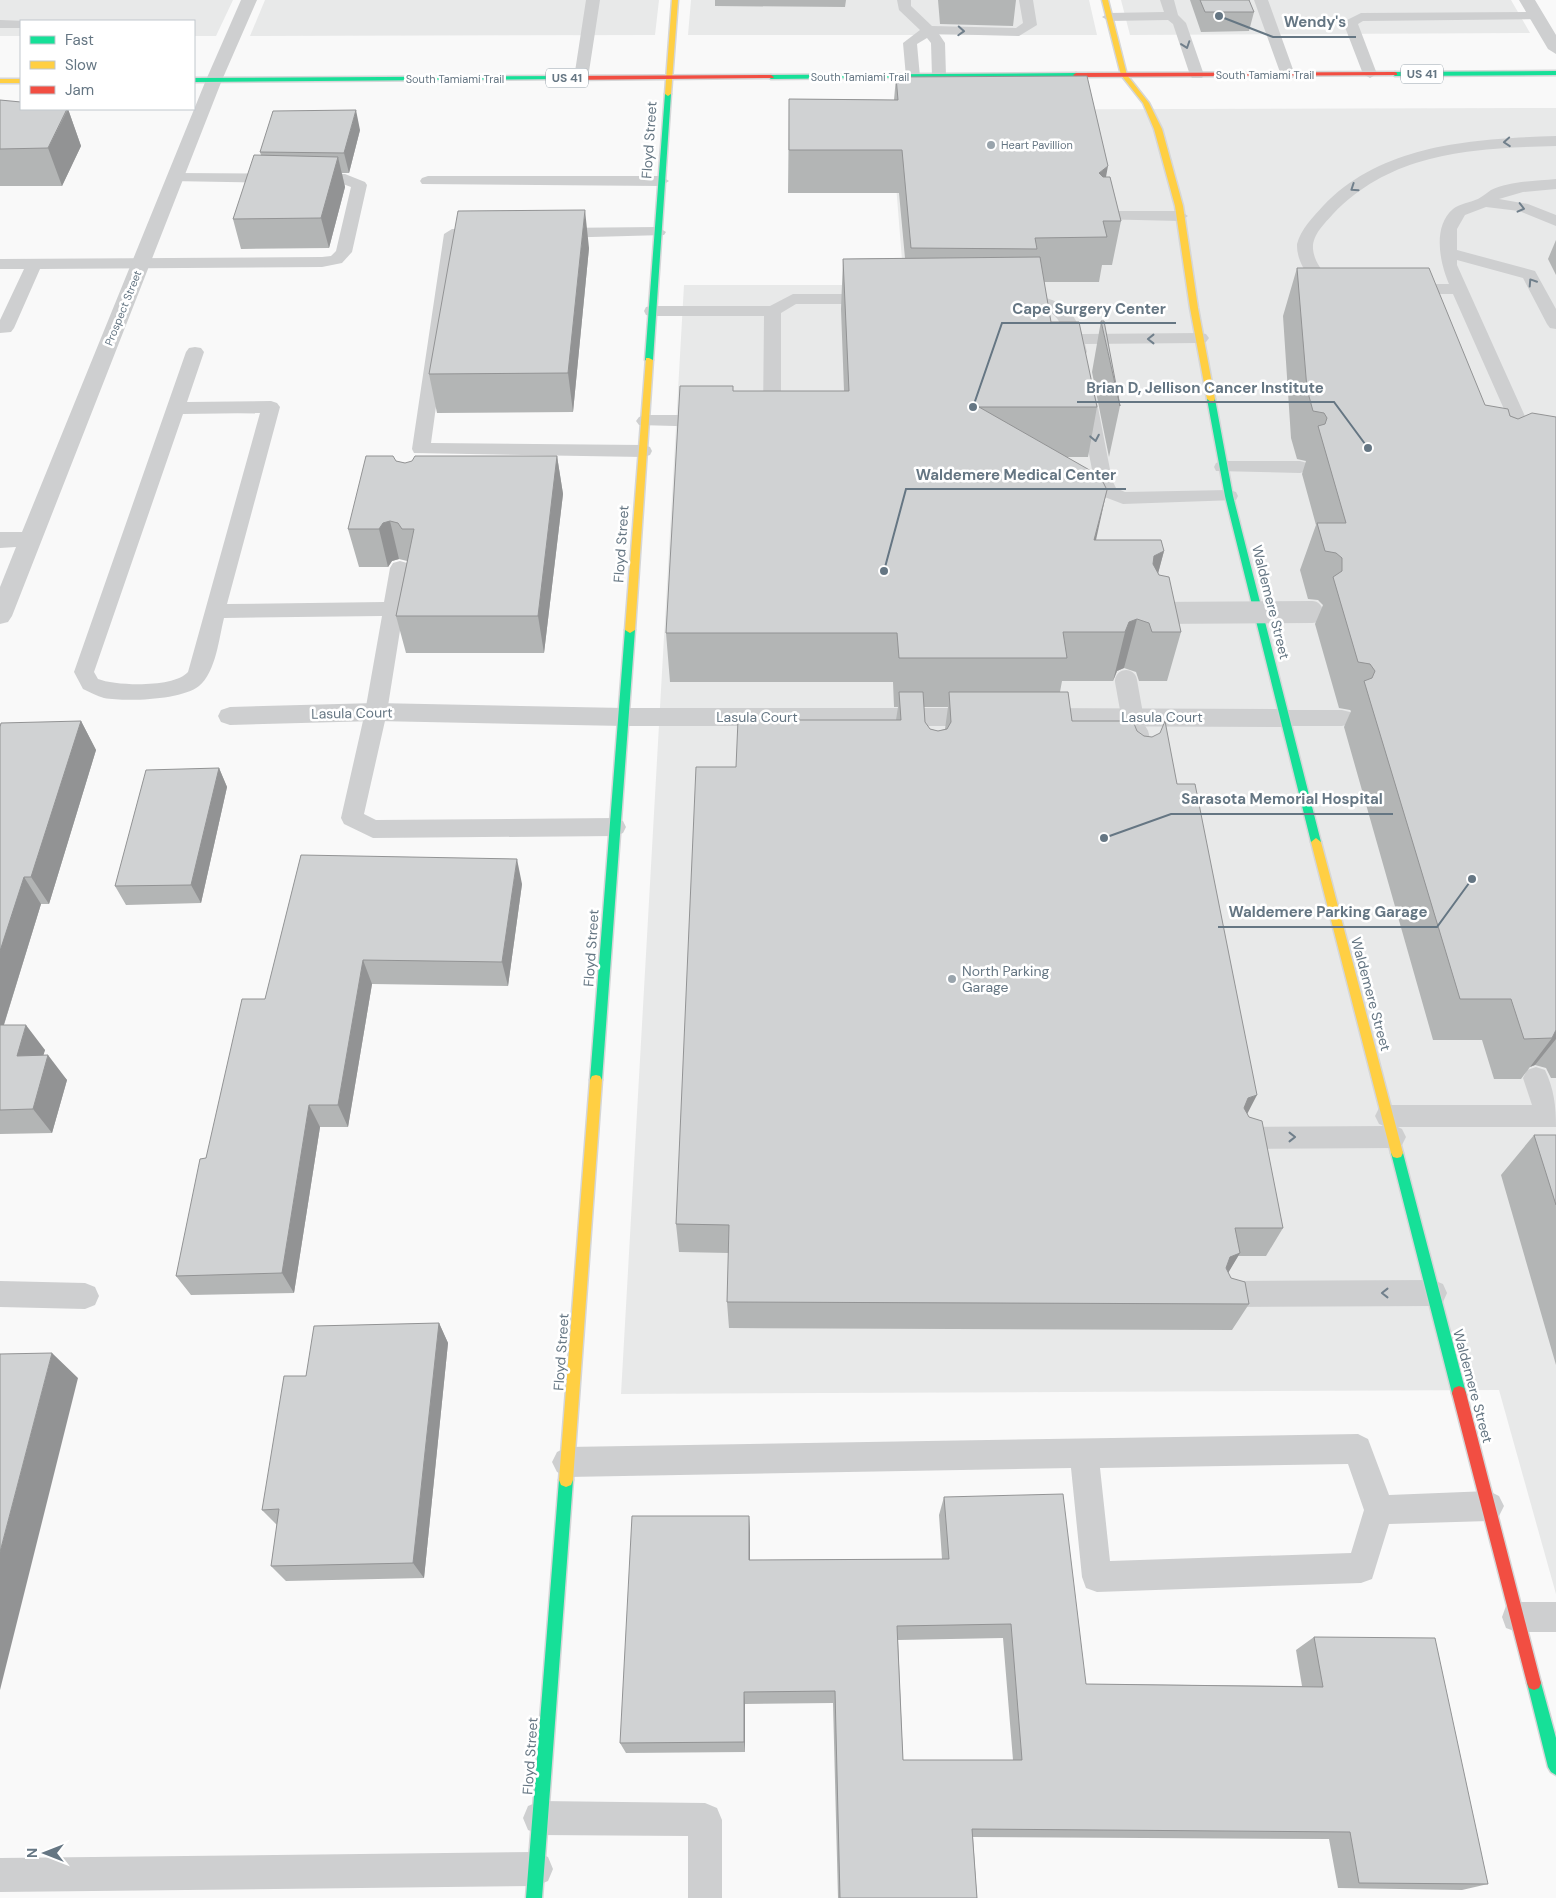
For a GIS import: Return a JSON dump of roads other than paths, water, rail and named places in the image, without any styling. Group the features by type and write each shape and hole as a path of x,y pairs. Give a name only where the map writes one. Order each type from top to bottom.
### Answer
{"street":[{"name":"Prospect Street","path":"0,616 214,80 249,0"},
{"name":"Floyd Street","path":"535,1884 624,717 675,0"},
{"name":"Waldemere Street","path":"1105,0 1124,76 1146,103 1158,129 1180,216 1229,496 1284,718 1556,1767"},
{"path":"1527,0 1556,49"},
{"name":"South Tamiami Trail","path":"195,80 1556,73"},
{"path":"0,81 20,81"},
{"path":"0,540 31,540"},
{"path":"1153,613 1312,612"},
{"path":"1126,681 1139,757"},
{"name":"Lasula Court","path":"230,716 376,712 624,717 932,727 1284,718"}],"lane":[{"path":"581,78 593,0"},
{"path":"904,0 904,7 928,30 938,43 939,76"},
{"path":"912,77 910,43 928,30 1020,32 1030,25 1026,0"},
{"path":"1167,0 1172,16 1179,23 1197,75"},
{"path":"1261,0 1288,75"},
{"path":"1109,16 1172,16"},
{"path":"1370,74 1350,22 1361,17 1537,16"},
{"path":"0,24 20,24"},
{"path":"1348,289 1326,283 1310,268 1304,248 1309,233 1326,211 1354,187 1423,156 1467,145 1556,140"},
{"path":"0,264 322,262 336,260 344,252 359,185 345,179 175,178"},
{"path":"428,181 661,181"},
{"path":"1547,441 1520,447 1449,265 1447,252 1448,230 1459,212 1484,202 1498,193 1523,187 1556,184"},
{"path":"1484,202 1522,208 1556,221"},
{"path":"1101,216 1180,216"},
{"path":"540,233 658,232"},
{"path":"501,234 452,234 419,458 643,451"},
{"path":"1447,252 1504,266 1529,276 1556,324"},
{"path":"0,328 5,328 34,264"},
{"path":"1394,289 1459,289"},
{"path":"652,311 773,311 793,299 889,299"},
{"path":"1005,300 1034,300 1054,303 1065,313 1075,339 1103,480 1109,492 1123,498 1229,496"},
{"path":"753,421 772,421 773,311"},
{"path":"1075,339 1200,338"},
{"path":"176,408 271,407 201,664 193,681 173,689 148,691 105,690 90,684 84,672 195,352"},
{"path":"645,421 723,421"},
{"path":"1223,467 1300,467"},
{"path":"400,568 376,712 352,818 373,829 615,826"},
{"path":"215,611 393,609"},
{"path":"1284,718 1342,718"},
{"path":"1243,1138 1552,1116 1536,1078"},
{"path":"1226,1294 1434,1293"},
{"path":"0,1294 85,1296"},
{"path":"567,1462 1084,1453 1358,1449 1379,1510 1361,1568 1096,1577 1084,1453"},
{"path":"1379,1510 1489,1506"},
{"path":"1517,1617 1556,1616"},
{"path":"540,1818 705,1820 705,1898"},
{"path":"0,1875 535,1884"}],"place":[{"name":"Wendy's","path":"1219,16"},
{"name":"Heart Pavillion","path":"991,145"},
{"name":"Cape Surgery Center","path":"973,407"},
{"name":"Brian D, Jellison Cancer Institute","path":"1368,448"},
{"name":"Waldemere Medical Center","path":"884,571"},
{"name":"Sarasota Memorial Hospital","path":"1104,838"},
{"name":"Waldemere Parking Garage","path":"1472,879"},
{"name":"North Parking Garage","path":"952,979"}]}
